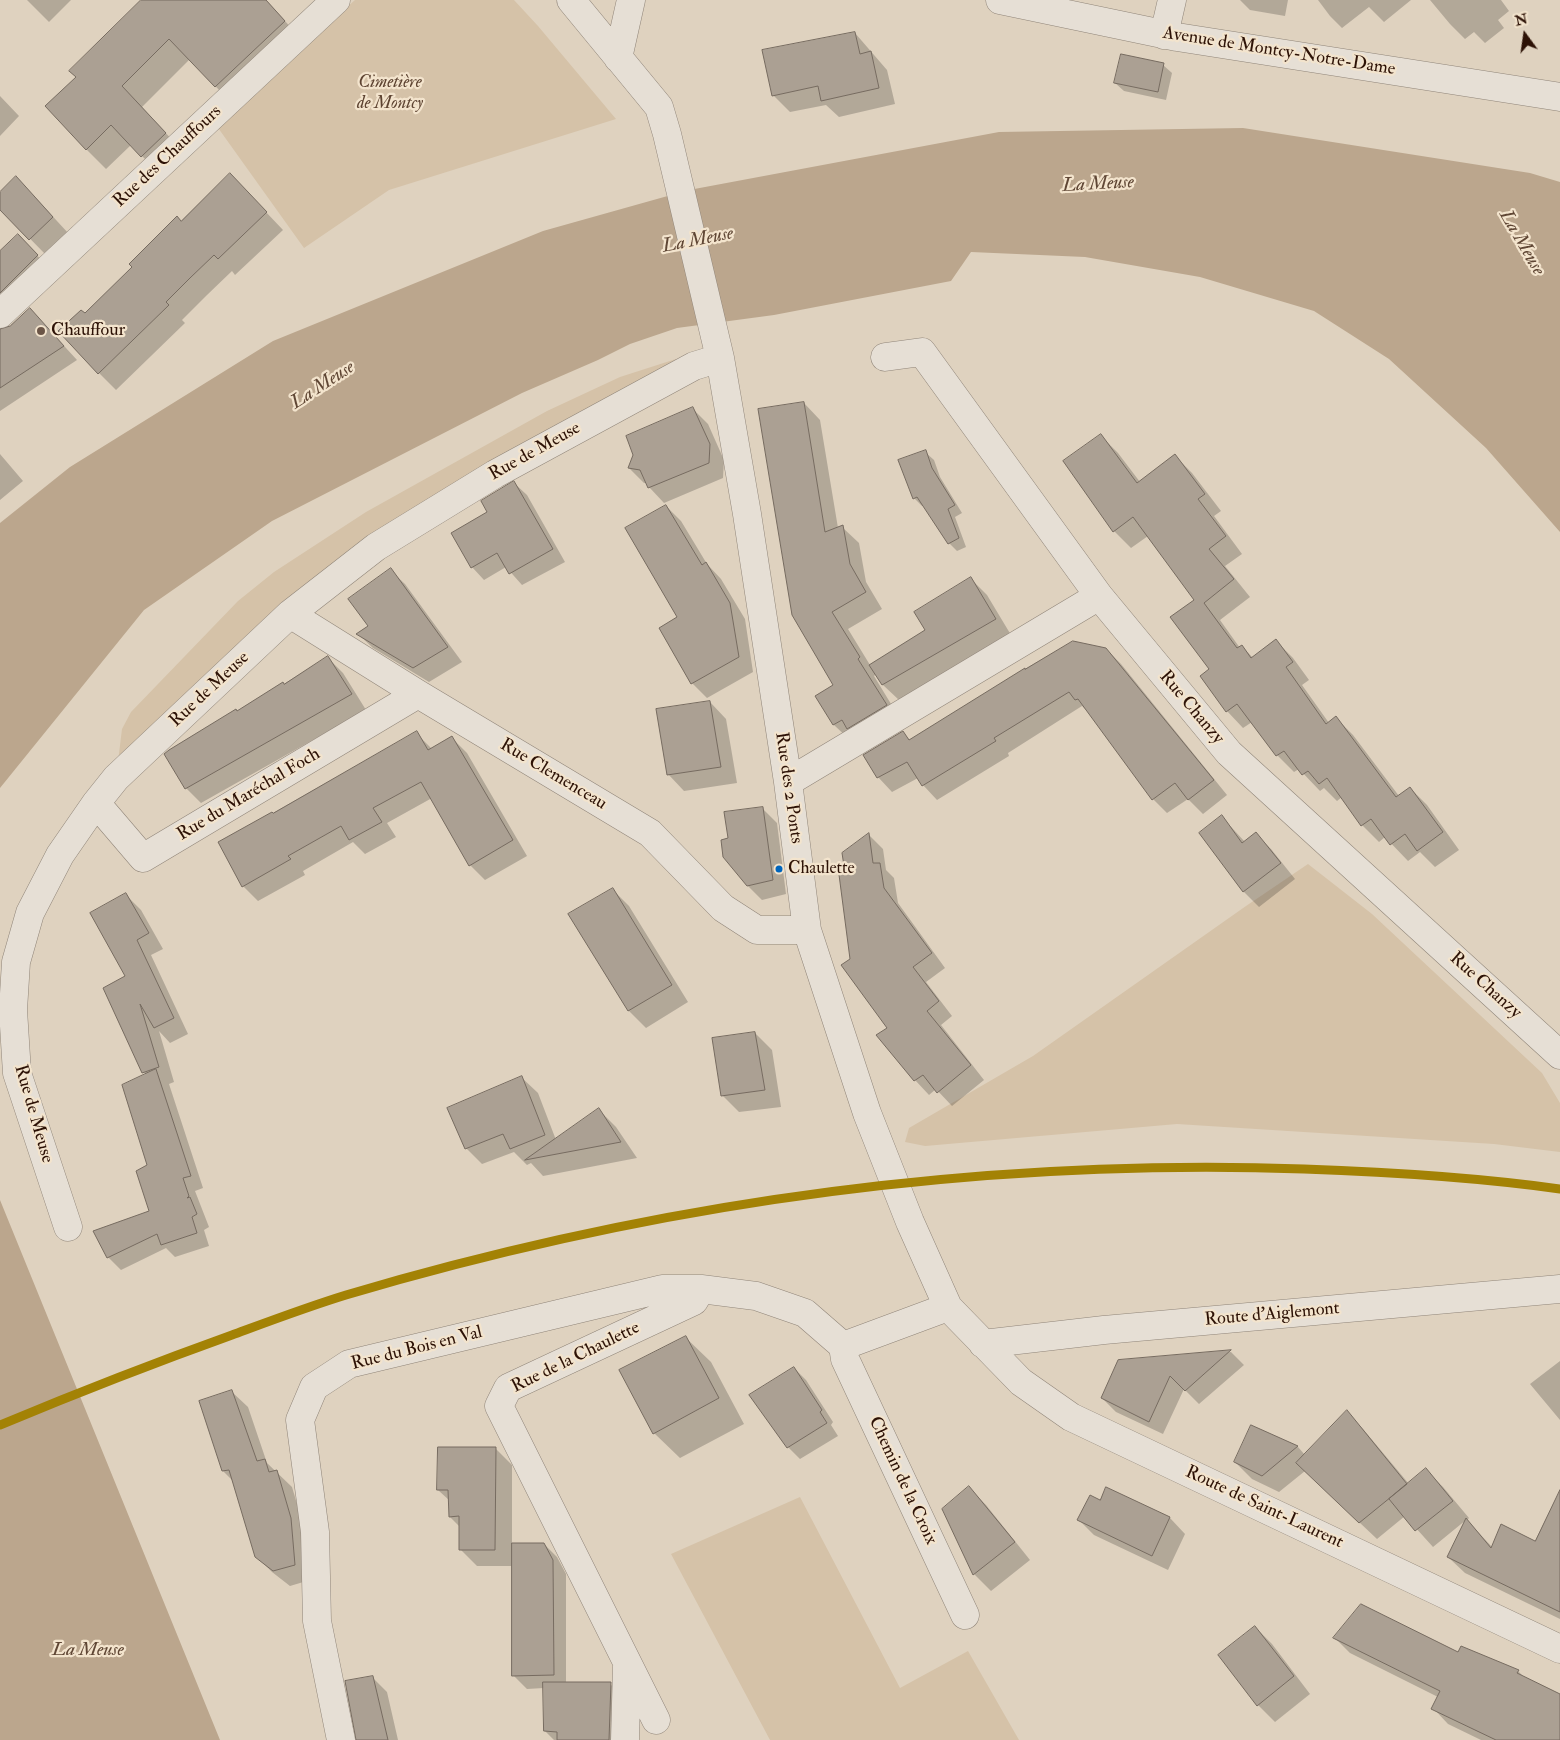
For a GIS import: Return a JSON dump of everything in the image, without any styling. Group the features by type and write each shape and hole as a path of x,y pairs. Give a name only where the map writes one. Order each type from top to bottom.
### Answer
{"street":[{"name":"Rue des Chauffours","path":"0,314 336,0"},
{"name":"Rue des 2 Ponts","path":"571,0 659,107 718,350 747,514 788,782 806,930 867,1112 910,1222 948,1307"},
{"path":"618,58 630,0"},
{"name":"Avenue de Montcy-Notre-Dame","path":"1000,0 1164,35 1560,97"},
{"path":"1164,35 1172,0"},
{"name":"Rue de Meuse","path":"68,1227 17,1073 13,1010 16,962 30,913 60,855 96,803 116,778 290,614 376,547 495,474 694,366 718,350"},
{"name":"Rue Chanzy","path":"885,357 922,352 1099,596 1229,753 1560,1055"},
{"path":"788,782 1099,596"},
{"name":"Rue Clemenceau","path":"290,614 418,694 650,833 723,908 757,930 806,930"},
{"name":"Rue du Maréchal Foch","path":"96,803 143,858 418,694"},
{"name":"Rue du Bois en Val","path":"341,1740 317,1620 315,1532 300,1420 314,1387 349,1364 662,1289 701,1289"},
{"path":"701,1289 756,1296 805,1312 843,1346 948,1307"},
{"name":"Rue de la Chaulette","path":"656,1720 499,1406 508,1388 694,1301 701,1289"},
{"name":"Route d'Aiglemont","path":"983,1344 1114,1330 1560,1289"},
{"name":"Route de Saint-Laurent","path":"948,1307 1021,1382 1071,1417 1560,1649"},
{"name":"Chemin de la Croix","path":"843,1346 845,1359 965,1615"},
{"path":"625,1740 627,1662"}],"green space":[{"name":"Cimetière de Montcy","path":"355,0 514,0 616,119 389,190 304,248 216,125"},
{"path":"676,359 694,366 376,547 116,778 122,729 131,712 238,601 274,572 366,512 547,411 620,377"},
{"path":"1308,864 1372,914 1542,1073 1560,1103 1560,1152 1494,1144 1177,1124 925,1146 905,1142 909,1128 1033,1056"},
{"path":"800,1497 900,1688 968,1651 1019,1740 770,1740 671,1554"}],"water":[{"path":"1243,128 1530,173 1560,182 1560,532 1486,448 1389,359 1314,311 1200,277 1085,257 971,252 951,281 774,315 677,328 630,344 522,393 272,521 144,610 0,788 0,523 70,467 273,341 543,231 689,190 999,132"},
{"name":"La Meuse","path":"0,1200 220,1740 0,1740"}],"building":[{"path":"141,0 266,0 285,21 215,87 169,39 122,86 166,133 141,157 111,125 86,150 45,106 76,77 69,71"},
{"path":"855,32 860,54 871,51 879,88 821,101 818,86 772,96 762,50"},
{"path":"1121,54 1164,63 1158,92 1114,83"},
{"path":"230,173 267,212 218,259 214,255 190,278 166,302 169,305 98,374 58,331 81,310 85,313 132,267 129,264 177,216 181,221"},
{"path":"16,176 53,217 29,240 0,210 0,192"},
{"path":"18,234 38,255 0,293 0,251"},
{"path":"30,308 64,346 0,388 0,329 10,326"},
{"path":"804,402 825,532 843,525 850,564 866,592 832,612 860,657 858,659 887,705 847,729 842,720 833,725 815,696 833,685 792,615 758,409"},
{"path":"693,407 710,444 709,463 648,488 640,470 628,468 633,455 626,436"},
{"path":"1101,434 1137,483 1175,454 1205,494 1198,499 1226,536 1209,549 1234,579 1204,603 1237,648 1242,645 1251,658 1276,639 1293,662 1286,667 1326,724 1336,716 1396,797 1410,787 1443,832 1417,851 1405,834 1390,845 1371,819 1361,826 1327,778 1319,784 1308,771 1302,775 1284,751 1276,756 1237,704 1226,712 1200,676 1209,669 1170,617 1194,600 1133,517 1113,532 1063,461"},
{"path":"926,450 932,468 955,505 948,509 959,538 948,544 917,497 913,499 898,460"},
{"path":"514,481 553,549 509,574 497,553 471,568 451,533 487,512 481,501"},
{"path":"666,505 702,565 706,562 730,603 739,657 691,684 659,628 677,617 625,528"},
{"path":"391,568 448,647 413,668 356,634 368,626 348,599"},
{"path":"971,577 996,619 882,685 869,665 925,630 914,612"},
{"path":"1073,641 1106,648 1214,780 1188,800 1175,783 1152,800 1078,699 1075,700 1069,692 994,738 996,741 922,786 907,762 877,778 863,755 903,731 909,740 1025,668"},
{"path":"328,656 352,694 185,789 164,754 236,709 237,711 283,682 284,684"},
{"path":"710,701 721,767 667,775 656,709"},
{"path":"417,731 428,750 452,736 513,840 469,866 421,782 373,808 382,822 349,840 341,826 288,856 291,859 242,887 218,842"},
{"path":"763,807 773,880 747,886 723,857 721,840 728,838 724,812"},
{"path":"1222,815 1242,843 1256,832 1281,863 1243,892 1199,833"},
{"path":"869,833 873,863 880,863 884,888 932,953 913,967 939,1001 927,1011 971,1065 937,1093 923,1075 914,1081 876,1035 887,1028 841,965 850,959 838,867 844,866 842,853"},
{"path":"613,888 672,985 628,1011 568,914"},
{"path":"126,893 149,933 137,940 174,1018 154,1028 140,1004 159,1067 142,1073 103,988 125,976 90,913"},
{"path":"755,1032 765,1090 721,1096 712,1038"},
{"path":"156,1069 191,1176 183,1178 189,1196 187,1198 190,1197 197,1214 192,1217 197,1233 161,1245 157,1234 107,1258 93,1231 149,1211 136,1171 147,1165 122,1085"},
{"path":"522,1076 545,1135 510,1149 503,1134 465,1149 447,1108"},
{"path":"599,1108 621,1142 525,1160"},
{"path":"686,1336 719,1398 653,1434 619,1370"},
{"path":"1231,1350 1185,1391 1170,1376 1149,1422 1101,1398 1118,1360"},
{"path":"794,1367 822,1410 820,1412 827,1423 787,1448 749,1395"},
{"path":"232,1390 257,1461 265,1459 269,1472 277,1470 291,1518 295,1565 273,1571 255,1557 229,1470 222,1471 199,1401"},
{"path":"1347,1410 1407,1484 1359,1523 1296,1463"},
{"path":"1251,1425 1298,1446 1262,1476 1234,1462"},
{"path":"438,1447 496,1447 495,1550 459,1550 459,1516 449,1517 448,1490 437,1490"},
{"path":"1426,1468 1453,1501 1415,1531 1389,1499"},
{"path":"969,1486 1015,1542 973,1575 942,1509"},
{"path":"1106,1487 1170,1517 1152,1556 1077,1520 1090,1495 1100,1500"},
{"path":"1560,1490 1560,1612 1447,1557 1466,1518 1491,1548 1501,1524 1535,1541"},
{"path":"512,1543 544,1543 553,1560 554,1675 512,1676"},
{"path":"1361,1604 1458,1652 1461,1646 1519,1670 1517,1673 1560,1694 1560,1740 1496,1740 1431,1709 1440,1691 1333,1638"},
{"path":"1255,1626 1294,1676 1257,1706 1218,1655"},
{"path":"373,1676 388,1740 356,1740 345,1681"},
{"path":"543,1682 611,1682 609,1740 557,1740 557,1732 544,1731"}],"transit line":[{"path":"0,1425 174,1356 346,1295 463,1263 581,1235 700,1212 820,1193 941,1180 1061,1171 1183,1167 1400,1173 1496,1181 1560,1189"}],"place":[{"name":"Chauffour","path":"41,331"},
{"name":"Chaulette","path":"779,869"}]}
